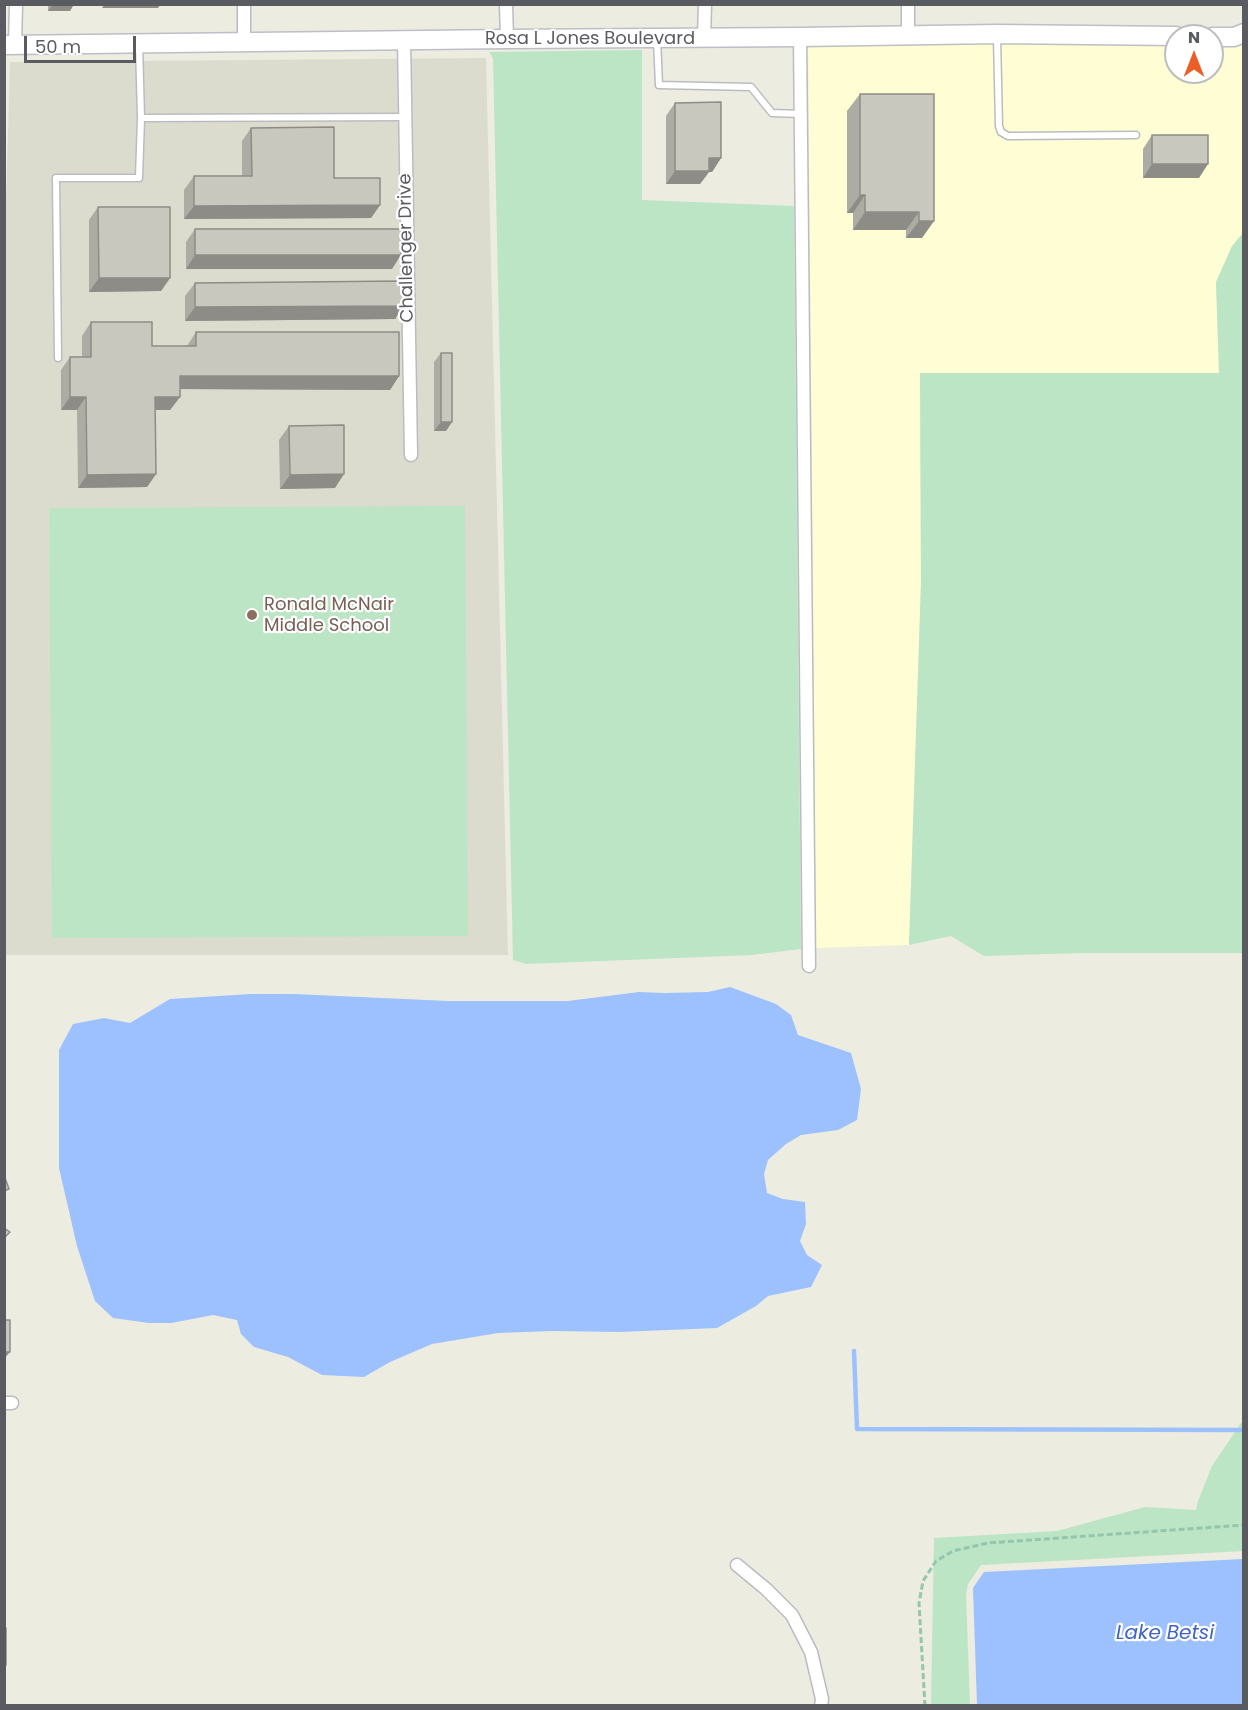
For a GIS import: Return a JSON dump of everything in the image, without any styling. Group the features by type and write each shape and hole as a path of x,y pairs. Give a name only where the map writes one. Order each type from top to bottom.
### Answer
{"street":[{"path":"10,45 16,4"},
{"path":"244,4 244,43"},
{"path":"507,4 507,39"},
{"path":"704,38 705,4"},
{"path":"908,4 908,35"},
{"path":"1224,37 1234,37 1244,33"},
{"name":"Rosa L Jones Boulevard","path":"10,45 997,34 1164,36"},
{"path":"800,37 808,966"},
{"name":"Challenger Drive","path":"404,40 411,455"},
{"path":"737,1565 792,1615 811,1652 822,1699 821,1706"}],"lane":[{"path":"997,34 1001,132 1008,136 1136,135"},
{"path":"657,38 659,85 751,87 771,113 801,114"},
{"path":"58,358 56,178 139,178 141,118 139,44"},
{"path":"141,118 405,117"}],"path":[{"path":"925,1706 919,1603 923,1581 936,1561 952,1551 988,1543 1244,1525"}],"shaded area":[{"path":"997,42 1164,45 1164,84 1224,84 1224,46 1243,43 1243,233 1232,247 1216,282 1219,373 920,373 921,583 909,945 816,948 808,46"},
{"path":"642,50 642,200 794,206 801,949 752,955 526,964 513,960 493,58 489,52"},
{"name":"Ronald McNair Middle School","path":"486,58 508,955 5,955 4,274 10,62"},
{"path":"1243,233 1243,953 1081,953 984,956 951,936 909,945 921,583 920,373 1219,373 1216,282 1232,246"},
{"path":"465,506 468,936 52,938 49,508"},
{"path":"1241,1423 1244,1423 1243,1551 981,1565 968,1584 966,1595 970,1705 931,1705 934,1538 1057,1531 1145,1507 1196,1510 1212,1466"}],"water":[{"path":"730,987 776,1004 791,1015 798,1035 851,1053 861,1089 857,1120 838,1130 801,1135 786,1144 768,1160 764,1174 767,1193 783,1199 805,1202 806,1224 800,1241 807,1255 822,1265 811,1287 768,1296 756,1306 717,1328 498,1333 432,1344 390,1362 364,1377 322,1375 288,1357 254,1347 241,1334 237,1320 213,1315 171,1323 149,1323 113,1318 95,1301 77,1246 59,1168 59,1050 73,1024 104,1018 130,1023 170,999 251,994 448,1001 568,1001 639,992 708,992"},
{"name":"Lake Betsi","path":"1243,1559 1243,1705 977,1705 973,1588 984,1572"}],"building":[{"path":"860,94 934,94 934,221 919,221 919,212 865,212 865,195 860,195"},
{"path":"721,102 721,158 709,158 709,171 675,171 675,103"},
{"path":"334,127 334,178 380,178 380,205 194,206 194,176 252,176 251,128"},
{"path":"1152,135 1208,135 1208,164 1152,164"},
{"path":"98,207 170,207 170,278 99,278"},
{"path":"195,229 401,229 401,255 195,255"},
{"path":"404,281 404,306 195,307 195,283"},
{"path":"91,322 152,322 152,346 196,346 196,332 399,332 399,376 180,376 180,397 155,397 156,474 87,475 86,397 70,397 70,357 91,357"},
{"path":"441,353 452,353 452,422 441,422"},
{"path":"344,425 344,474 290,475 289,426"},
{"path":"4,1175 9,1189 4,1191"},
{"path":"4,1228 10,1232 4,1238"},
{"path":"4,1320 10,1320 10,1352 4,1352"},
{"path":"4,1628 6,1628 6,1665 4,1665"}],"waterway":[{"path":"854,1351 857,1429 1244,1430"}],"place":[{"name":"Ronald McNair Middle School","path":"252,615"}]}
